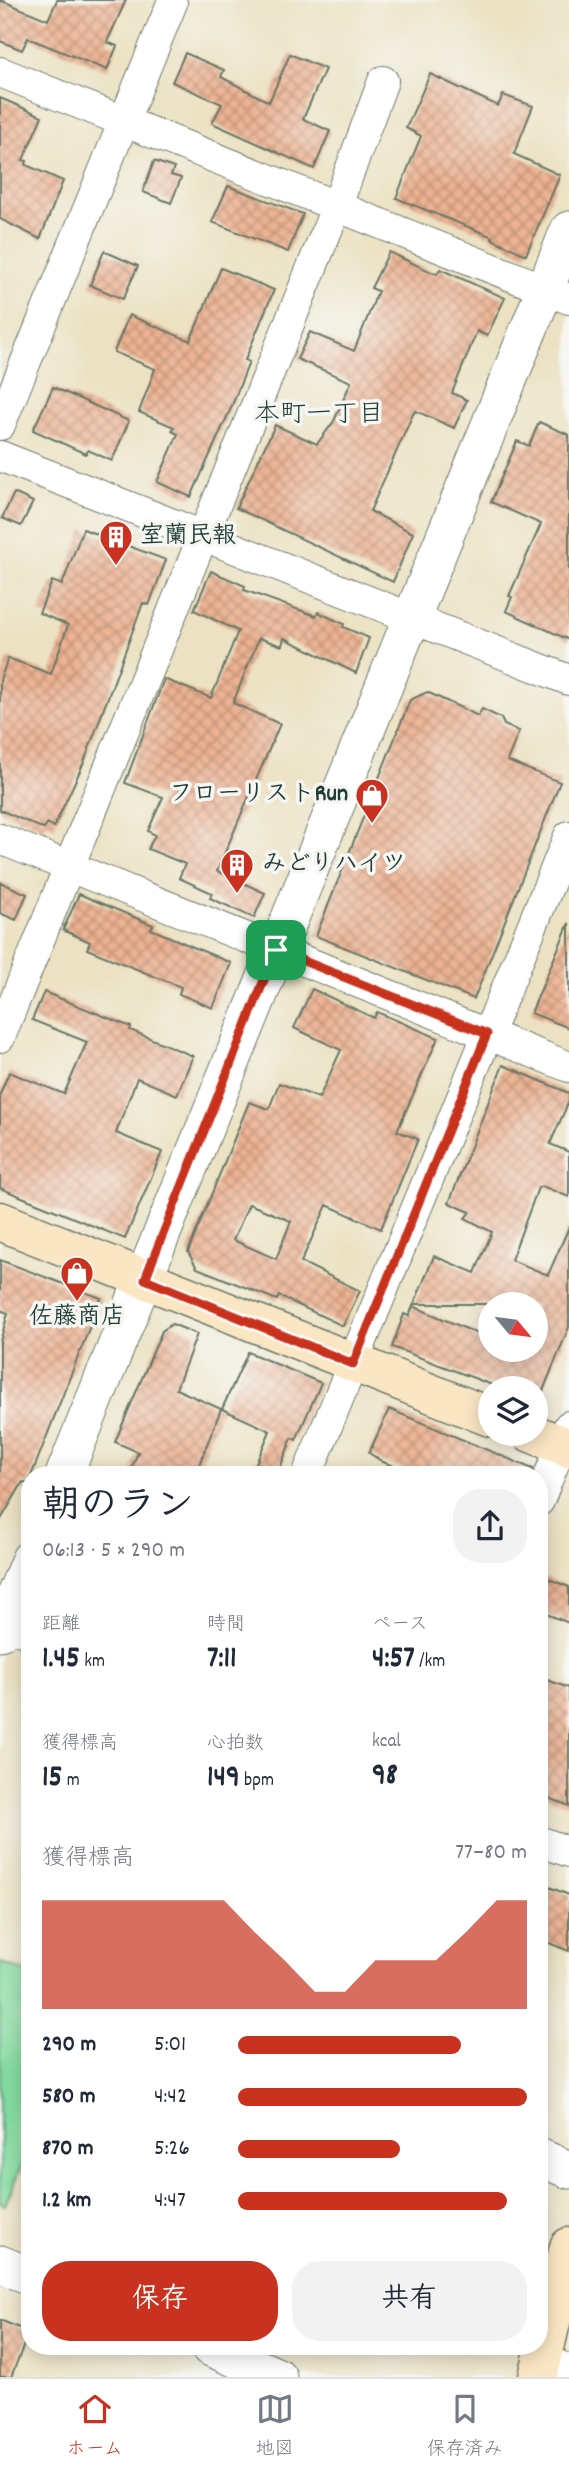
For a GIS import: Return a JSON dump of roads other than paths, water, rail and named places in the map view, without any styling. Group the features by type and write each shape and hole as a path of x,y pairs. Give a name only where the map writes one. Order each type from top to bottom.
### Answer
{"main road":[{"path":"0,1221 478,1412"},
{"path":"550,2369 569,2247"}],"street":[{"path":"0,425 172,3"},
{"path":"0,72 557,295"},
{"path":"0,1037 336,208 383,81"},
{"path":"68,1466 413,619 557,295 569,230"},
{"path":"0,456 569,680"},
{"path":"311,1466 569,836"},
{"path":"0,839 569,1067"},
{"path":"548,1471 558,1438"},
{"path":"8,1624 21,1586"},
{"path":"548,1844 569,1852"},
{"path":"548,2161 569,2170"},
{"path":"0,2264 21,2272"},
{"path":"227,2355 274,2376"}],"place":[{"name":"室蘭民報","path":"116,567"},
{"name":"フローリストRun","path":"372,825"},
{"name":"みどりハイツ","path":"237,895"},
{"name":"佐藤商店","path":"77,1303"}],"district":[{"name":"本町一丁目","path":"319,415"}]}
